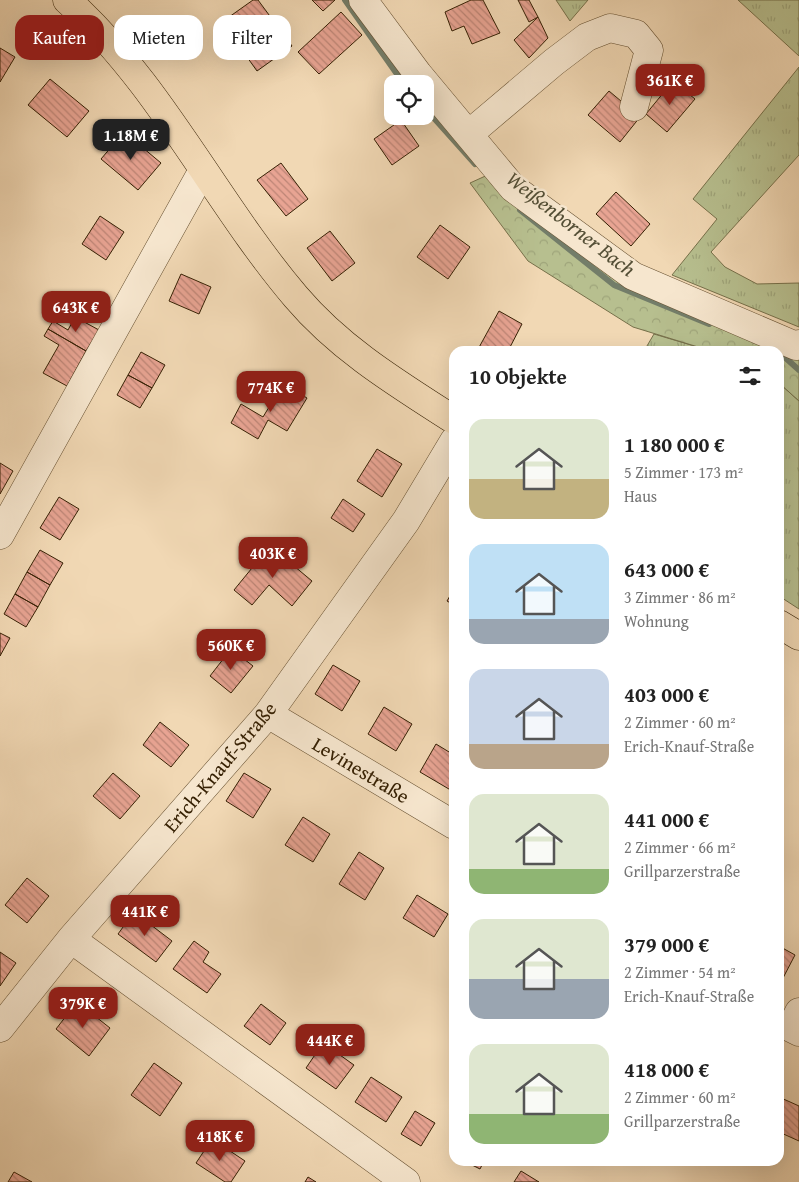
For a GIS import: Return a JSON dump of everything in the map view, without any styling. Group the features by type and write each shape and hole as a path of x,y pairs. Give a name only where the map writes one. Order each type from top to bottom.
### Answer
{"main road":[{"path":"67,0 83,14 132,69 266,260 296,298 327,330 360,357 393,381 449,417"},
{"path":"784,627 799,636"}],"street":[{"path":"363,0 418,74 513,188 633,276 797,345"},
{"path":"469,134 587,36 610,28 636,34 649,50 634,107"},
{"path":"0,535 202,170"},
{"name":"Erich-Knauf-Straße","path":"0,1028 71,940 268,714 406,521 449,449"},
{"name":"Levinestraße","path":"268,714 449,822"},
{"path":"71,940 406,1182"}],"green space":[{"path":"556,0 588,0 570,21"},
{"path":"738,0 799,0 799,56"},
{"path":"799,67 799,155 711,252 725,267 757,284 799,283 799,327 672,275 717,219 693,199"},
{"path":"492,173 519,200 779,346 695,346 633,327 528,261 470,183"},
{"path":"654,334 694,346 647,346"},
{"path":"784,349 799,360 799,401 784,388"},
{"path":"784,388 799,401 799,609 784,599"}],"building":[{"path":"253,0 258,0 269,15 232,15"},
{"path":"312,0 335,0 323,11"},
{"path":"471,0 483,0 500,33 472,44 464,26 452,31 445,12"},
{"path":"518,0 529,0 538,17 529,22"},
{"path":"341,12 362,35 319,74 298,52"},
{"path":"538,17 548,38 529,58 514,40"},
{"path":"0,48 15,57 0,82"},
{"path":"249,60 272,60 257,71"},
{"path":"50,79 89,111 67,137 28,105"},
{"path":"673,81 695,99 667,132 646,114"},
{"path":"609,91 640,117 620,142 588,115"},
{"path":"394,125 404,125 419,146 392,165 374,139"},
{"path":"124,132 161,163 138,190 101,159"},
{"path":"281,163 308,199 286,216 257,180"},
{"path":"616,192 650,224 631,246 596,214"},
{"path":"100,216 124,232 106,260 82,244"},
{"path":"440,225 470,247 448,279 417,257"},
{"path":"330,231 355,263 332,281 307,248"},
{"path":"181,274 211,287 199,314 169,301"},
{"path":"499,311 522,324 511,346 480,346"},
{"path":"75,317 99,330 86,351 48,329 53,321 68,330"},
{"path":"48,329 86,351 67,386 43,373 59,345 44,336"},
{"path":"141,352 165,365 152,388 128,375"},
{"path":"128,375 152,388 140,408 117,395"},
{"path":"283,384 307,398 287,431 268,420 258,439 231,423 241,404 263,417"},
{"path":"377,449 402,464 382,497 357,481"},
{"path":"0,463 13,471 0,494"},
{"path":"59,497 79,509 60,540 40,528"},
{"path":"343,499 365,514 353,532 331,518"},
{"path":"270,546 312,581 292,606 269,585 252,605 234,590"},
{"path":"40,550 63,563 50,585 27,572"},
{"path":"27,572 50,585 38,607 15,594"},
{"path":"15,594 38,607 26,627 4,614"},
{"path":"0,633 10,638 0,656"},
{"path":"231,649 253,666 231,693 210,676"},
{"path":"333,665 360,681 342,711 315,694"},
{"path":"384,707 412,724 396,751 368,734"},
{"path":"160,722 189,745 171,767 143,745"},
{"path":"436,744 449,752 449,789 420,772"},
{"path":"113,773 140,796 120,819 93,796"},
{"path":"244,773 271,789 253,818 226,801"},
{"path":"303,817 330,834 313,862 285,845"},
{"path":"359,852 384,868 365,900 339,884"},
{"path":"27,878 49,896 27,923 5,905"},
{"path":"417,895 448,914 434,937 403,918"},
{"path":"134,912 172,941 156,962 118,934"},
{"path":"194,941 209,952 203,962 221,974 207,993 173,969"},
{"path":"784,949 795,955 784,976"},
{"path":"0,952 16,963 0,986"},
{"path":"77,1002 110,1028 89,1056 56,1029"},
{"path":"261,1004 286,1023 270,1045 244,1026"},
{"path":"323,1043 354,1065 336,1089 306,1068"},
{"path":"154,1063 182,1083 160,1116 131,1095"},
{"path":"371,1077 402,1097 386,1122 355,1102"},
{"path":"784,1099 799,1106 799,1141 784,1134"},
{"path":"415,1111 435,1123 421,1146 401,1134"},
{"path":"212,1139 245,1161 231,1182 225,1182 196,1163"},
{"path":"521,1171 539,1182 514,1182"},
{"path":"14,1172 32,1182 8,1182"},
{"path":"308,1177 316,1182 305,1182"}],"waterway":[{"name":"Weißenborner Bach","path":"345,0 398,75"},
{"name":"Weißenborner Bach","path":"434,118 475,164"},
{"name":"Weißenborner Bach","path":"520,210 614,285 709,324"},
{"name":"Weißenborner Bach","path":"784,356 799,370"}]}
